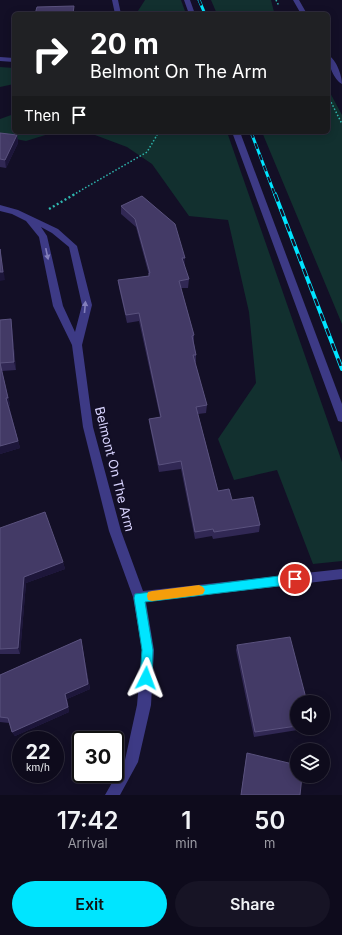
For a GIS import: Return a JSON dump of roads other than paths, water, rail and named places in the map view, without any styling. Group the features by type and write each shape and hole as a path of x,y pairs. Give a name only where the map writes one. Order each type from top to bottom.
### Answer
{"street":[{"path":"114,0 117,12"},
{"path":"187,0 191,12"},
{"path":"296,0 303,12"},
{"path":"0,59 12,60"},
{"path":"330,61 342,82"},
{"path":"237,134 342,418"},
{"name":"Belmont On The Arm","path":"0,208 15,212 55,231 73,246 87,305 77,345"},
{"name":"Belmont On The Arm","path":"30,220 43,236 58,306 77,345 88,427 115,531 139,598 148,650 144,705 131,762 112,795"},
{"path":"139,598 342,574"}],"railway":[{"path":"199,0 204,12"},
{"path":"252,134 275,195"},
{"path":"275,194 342,369"}]}
